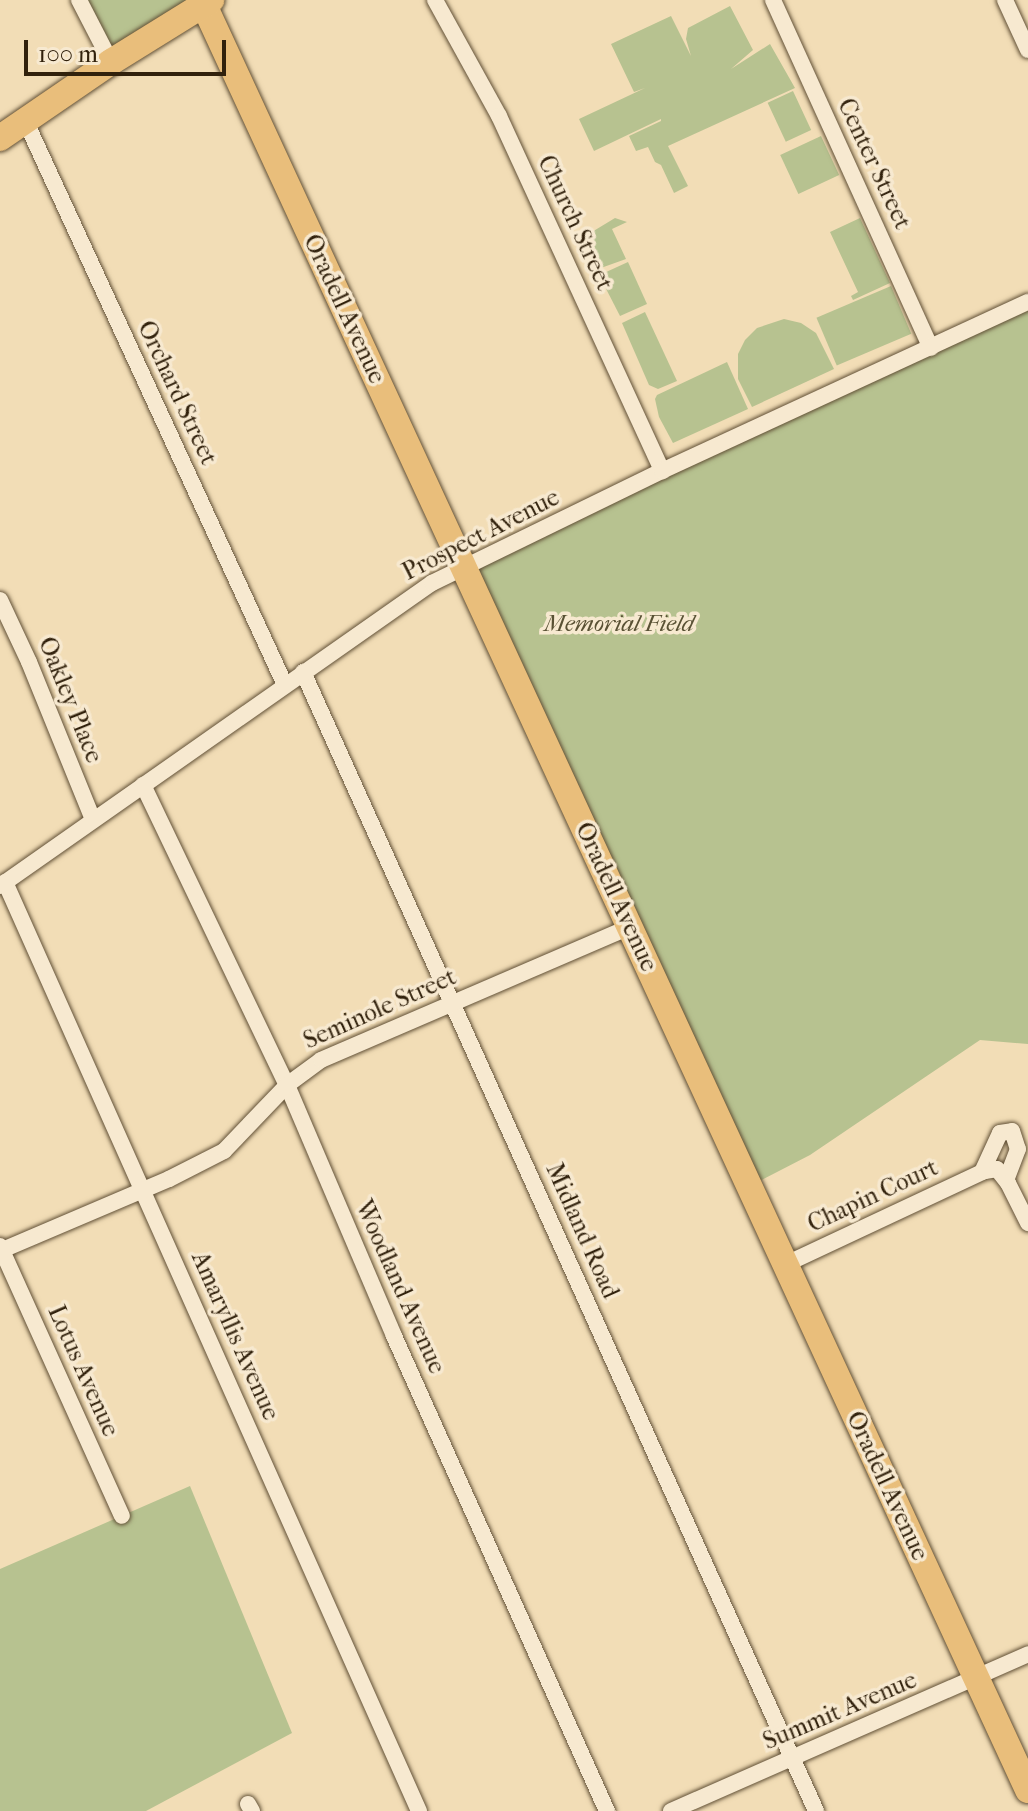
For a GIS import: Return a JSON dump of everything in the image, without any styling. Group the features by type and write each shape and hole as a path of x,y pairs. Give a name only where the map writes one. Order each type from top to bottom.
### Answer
{"main road":[{"path":"0,138 111,62 208,2"},
{"name":"Oradell Avenue","path":"208,2 463,568 1028,1790"}],"street":[{"path":"79,0 111,62"},
{"name":"Church Street","path":"435,0 498,114 662,471"},
{"name":"Center Street","path":"773,0 931,348"},
{"path":"1005,0 1028,50"},
{"name":"Orchard Street","path":"25,120 285,685"},
{"name":"Prospect Avenue","path":"2,884 432,583 662,471 1028,302"},
{"name":"Oakley Place","path":"0,600 29,662 93,820"},
{"name":"Midland Road","path":"303,672 816,1811"},
{"name":"Woodland Avenue","path":"143,785 287,1085 394,1336 607,1811"},
{"name":"Amaryllis Avenue","path":"2,884 143,1190 419,1811"},
{"name":"Seminole Street","path":"1,1249 143,1190 224,1151 287,1085 321,1060 630,927"},
{"name":"Chapin Court","path":"784,1265 995,1174 1028,1223"},
{"name":"Lotus Avenue","path":"1,1249 122,1516"},
{"name":"Summit Avenue","path":"671,1811 1028,1654"}],"green space":[{"path":"79,0 201,0 111,62"},
{"path":"730,6 753,50 731,69 770,44 795,88 668,146 688,186 674,193 661,165 655,162 648,147 636,151 629,136 661,119 594,151 579,119 645,88 634,92 611,44 671,16 691,56 686,39 688,28"},
{"path":"793,91 811,130 786,142 768,103"},
{"path":"821,136 839,175 798,194 780,155"},
{"path":"615,218 627,222 612,229 626,259 598,269 582,238"},
{"path":"860,218 890,283 853,300 851,296 858,292 830,232"},
{"path":"628,262 647,304 620,316 601,279 604,273"},
{"path":"891,286 911,334 837,366 816,318"},
{"name":"Memorial Field","path":"1028,302 1028,1044 980,1040 810,1155 748,1187 463,568"},
{"path":"645,312 677,381 658,389 649,385 622,323"},
{"path":"784,319 801,323 816,333 834,369 752,407 738,379 738,354 745,340 757,328"},
{"path":"727,362 748,409 673,443 659,417 657,395"},
{"path":"190,1486 292,1733 146,1811 0,1811 0,1569"}]}
